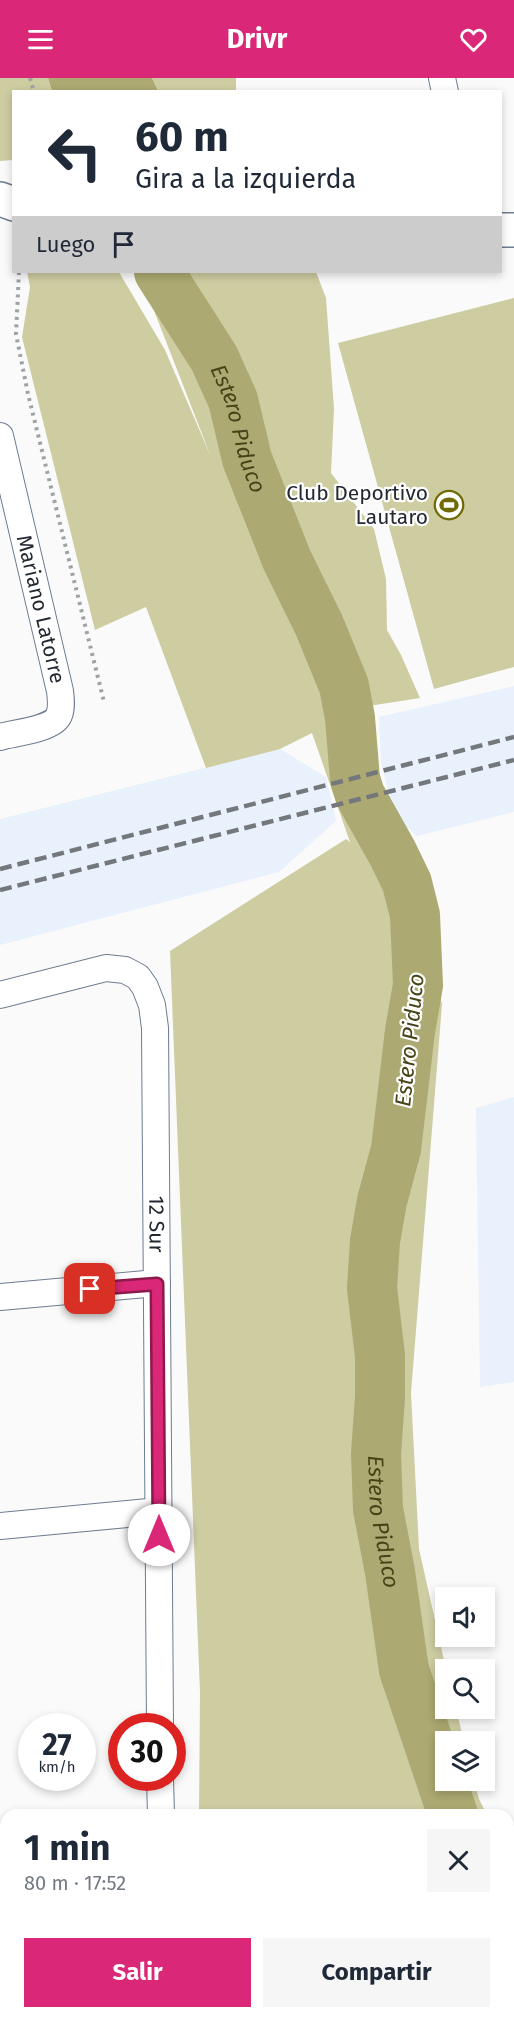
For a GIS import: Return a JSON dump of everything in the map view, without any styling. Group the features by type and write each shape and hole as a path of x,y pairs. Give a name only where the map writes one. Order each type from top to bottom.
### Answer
{"street":[{"name":"Mariano Latorre","path":"0,436 60,691 60,714 57,720 48,725 0,737"},
{"name":"12 Sur","path":"0,995 106,968 125,970 138,977 152,1005 155,1028 160,1713"},
{"path":"0,1298 157,1284"},
{"path":"0,1526 159,1511"},
{"path":"160,1791 160,1809"}],"path":[{"path":"19,273 16,334 104,702"}],"shaded area":[{"path":"0,78 48,78 52,90 12,90 12,160 0,161"},
{"path":"48,78 152,78 158,90 52,90"},
{"path":"152,78 236,78 236,90 158,90"},
{"path":"27,273 120,273 165,350 211,457 139,273 316,273 326,298 334,409 331,473 374,529 386,579 387,630 420,698 362,707 365,686 327,619 414,895 442,1004 411,1393 419,1549 435,1620 435,1647 441,1647 444,1659 435,1659 435,1719 458,1719 462,1731 435,1731 435,1791 477,1791 484,1809 199,1809 200,1692 170,951 346,839 350,842 312,733 280,749 206,768 146,607 95,630 22,337 30,287"},
{"name":"Club Deportivo Lautaro","path":"514,298 514,667 434,689 338,343"},
{"path":"514,686 514,812 417,836 405,826 390,799 381,763 379,717"},
{"path":"280,749 326,777 336,821 279,872 0,945 0,819"},
{"path":"514,1097 514,1382 480,1387 476,1108"}],"waterway":[{"name":"Estero Piduco","path":"160,273 214,358 233,400 247,459 287,560 319,625 344,686 350,718 355,779 360,795 407,883 415,915 418,985 410,1031 396,1149 382,1201 375,1241 372,1288 380,1356 376,1454 378,1509 390,1572 404,1670 451,1809"}],"railway":[{"path":"0,869 514,737"},
{"path":"0,890 514,760"}],"place":[{"name":"Club Deportivo Lautaro","path":"449,505"}],"route":[{"path":"90,1289 157,1284 159,1535"}]}
